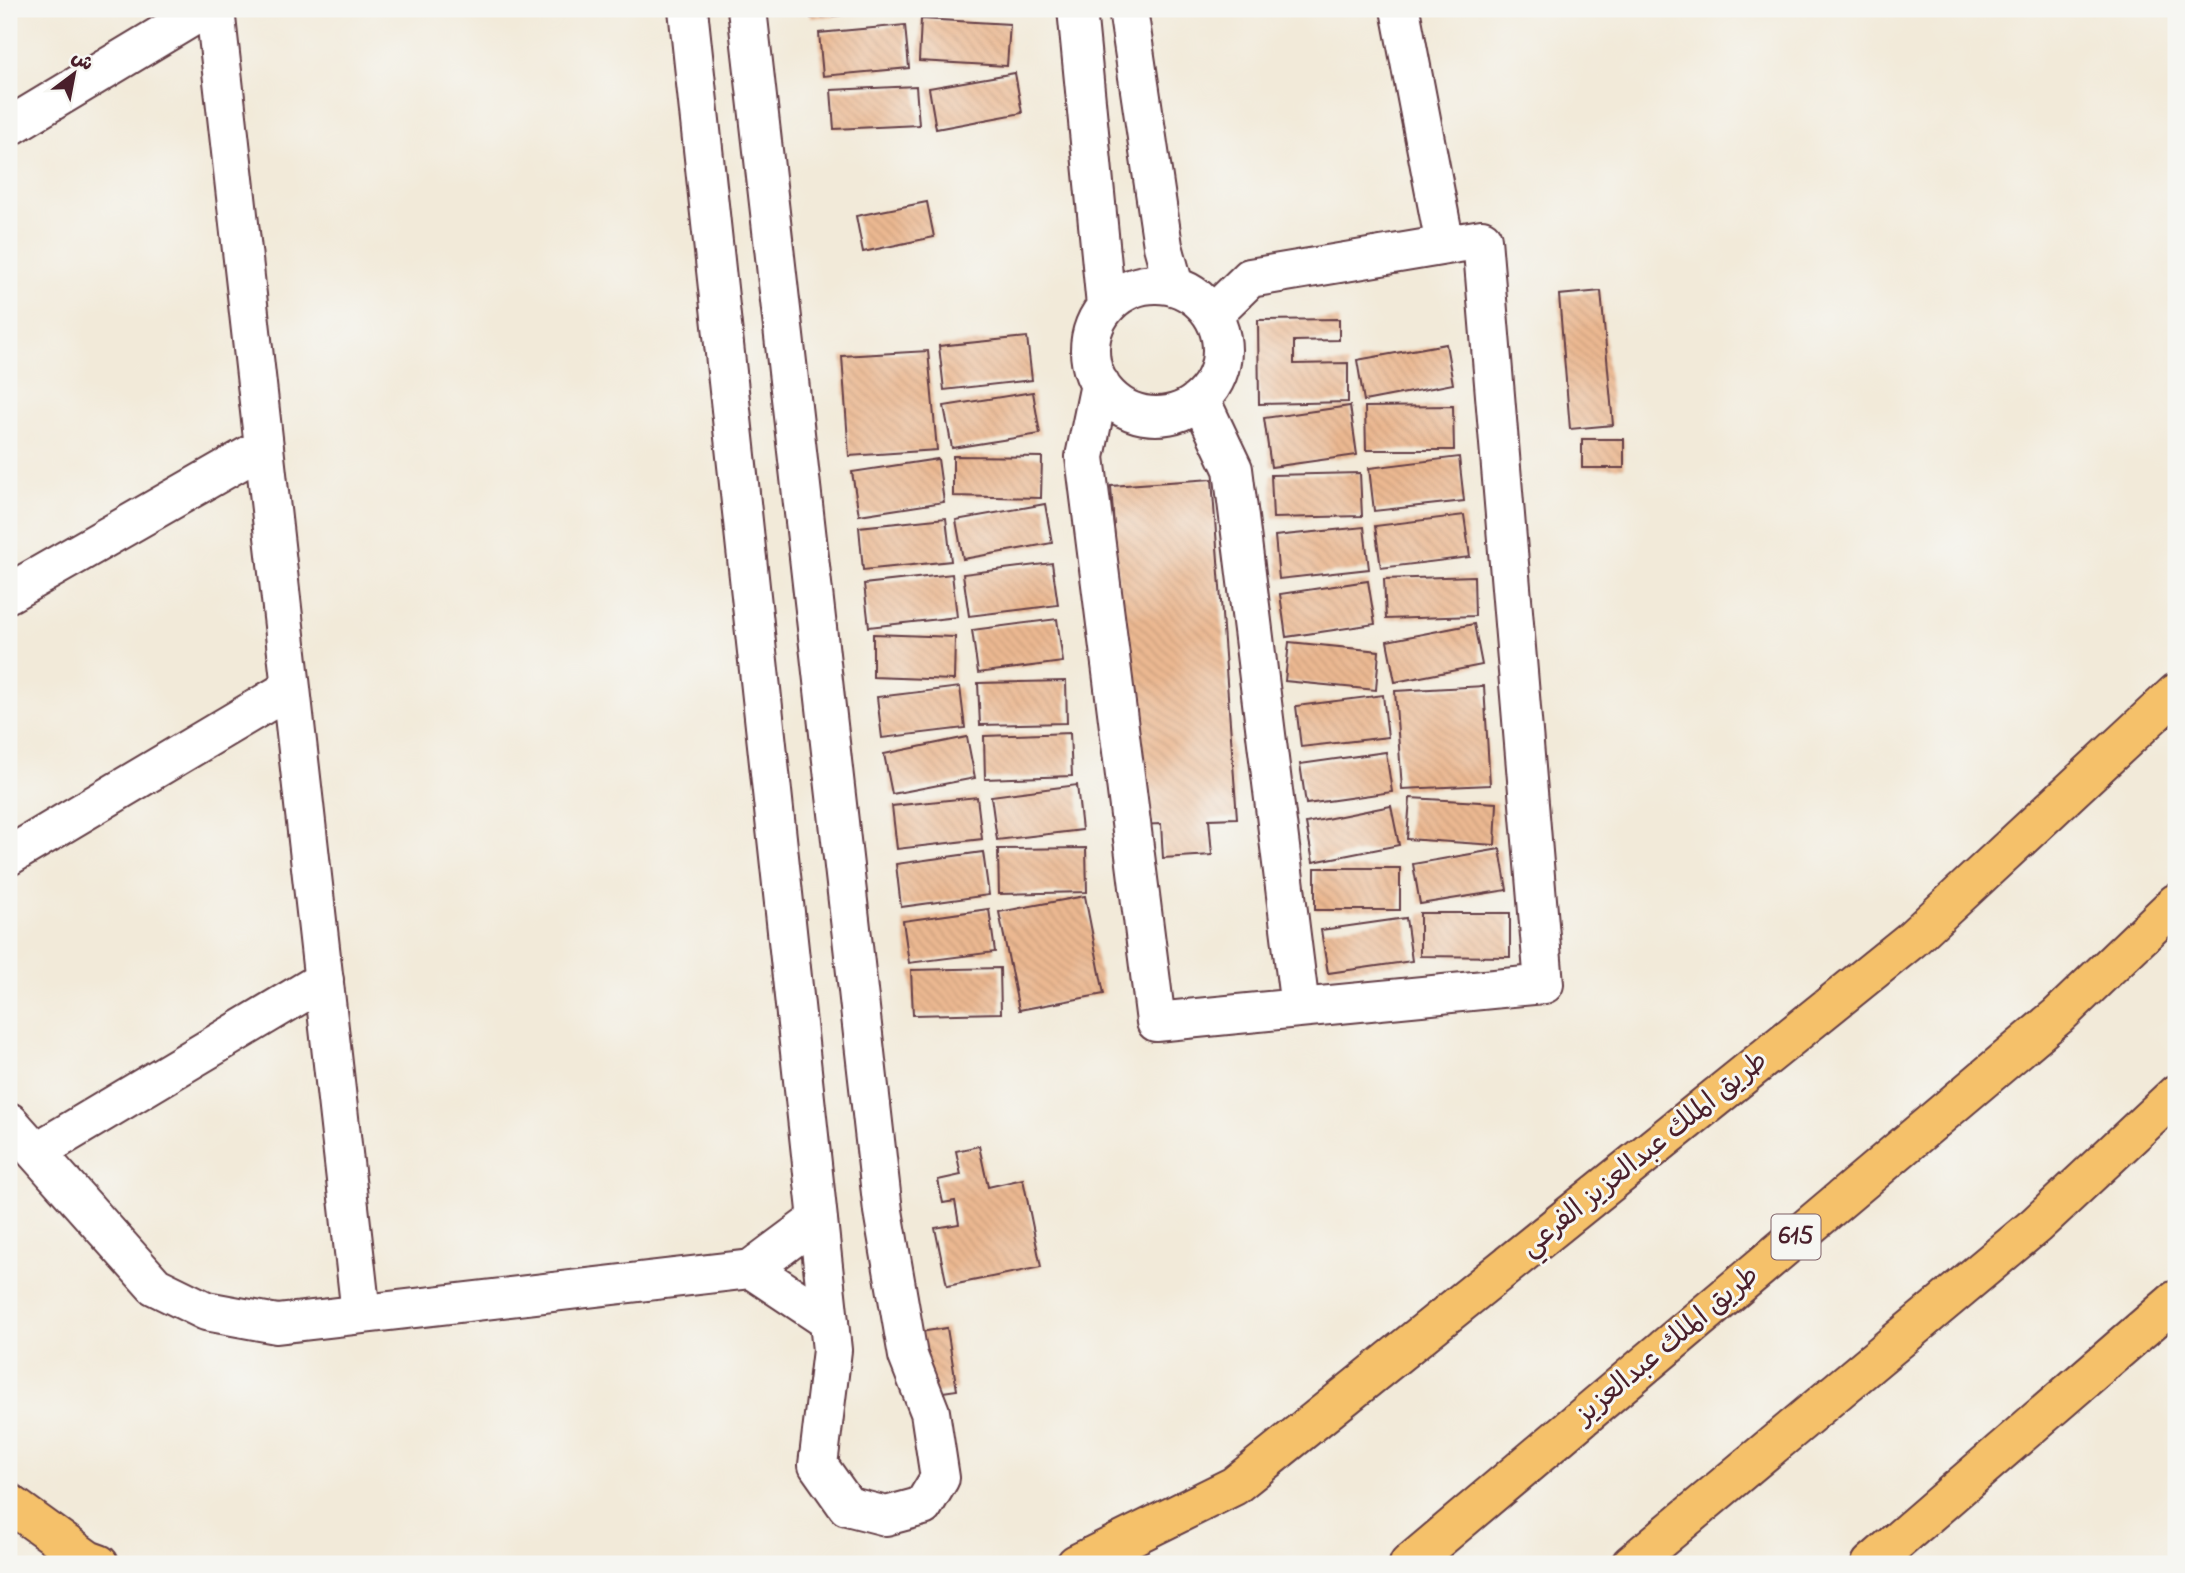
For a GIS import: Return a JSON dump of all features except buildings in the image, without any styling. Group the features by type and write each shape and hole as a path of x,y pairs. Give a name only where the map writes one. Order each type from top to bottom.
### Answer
{"main road":[{"name":"طريق الملك عبدالعزيز الفرعي","path":"1076,1564 1234,1486 1911,940 2176,693"},
{"name":"طريق الملك عبدالعزيز","path":"1409,1564 2047,1025 2176,903"},
{"path":"1631,1564 2036,1225 2176,1094"},
{"path":"1871,1564 2176,1300"},
{"path":"9,1503 88,1560 99,1564"}],"street":[{"path":"9,127 205,9"},
{"path":"215,9 361,1314"},
{"path":"688,9 832,1350 818,1465 847,1506 886,1516 923,1506 940,1478 930,1412 908,1356 883,1211 747,9"},
{"path":"1077,9 1106,306"},
{"path":"1128,9 1163,246 1174,286"},
{"path":"1400,9 1445,245"},
{"path":"1100,384 1085,457 1156,1022 1544,984 1482,239 1250,278 1212,314"},
{"path":"1155,284 1174,286 1195,297 1212,314 1220,332 1220,368 1212,385 1200,399 1184,409 1166,415 1147,415 1128,409 1112,399 1100,384 1092,365 1091,344 1096,324 1106,306 1120,294 1155,284"},
{"path":"1200,399 1233,469 1300,1008"},
{"path":"9,593 264,447"},
{"path":"9,856 291,688"},
{"path":"36,1152 324,980"},
{"path":"9,1122 155,1286 206,1311 278,1324 751,1269 818,1219"},
{"path":"751,1269 829,1321"}]}
